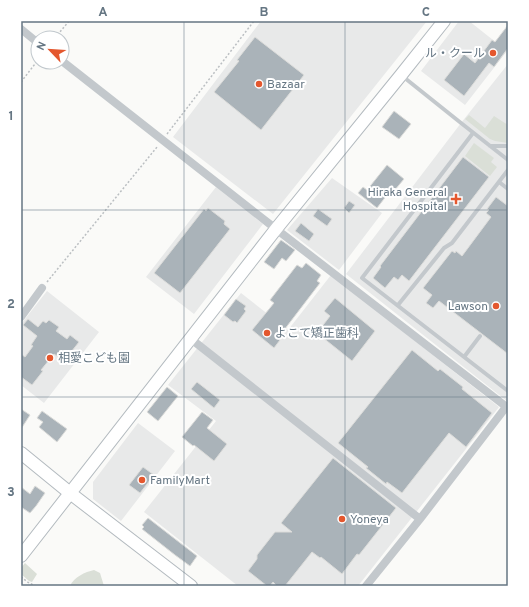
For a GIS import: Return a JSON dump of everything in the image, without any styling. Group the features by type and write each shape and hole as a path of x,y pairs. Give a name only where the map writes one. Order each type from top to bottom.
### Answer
{"street":[{"path":"21,556 276,229 444,21"},
{"path":"21,29 30,36"},
{"path":"70,68 507,408 366,586"},
{"path":"21,316 42,288"},
{"path":"191,339 420,519"},
{"path":"21,453 70,493 191,586"}],"lane":[{"path":"401,75 508,160"},
{"path":"473,133 362,278 508,391"},
{"path":"490,146 508,146"},
{"path":"398,305 444,248 452,243 508,170"},
{"path":"499,182 508,189"},
{"path":"464,357 480,336"}],"path":[{"path":"62,30 69,21"},
{"path":"42,288 162,140 254,21"},
{"path":"21,82 30,70"},
{"path":"21,577 36,586"}],"shaded area":[{"path":"261,21 427,21 273,214 173,137"},
{"path":"459,21 469,21 507,51 465,105 421,71"},
{"name":"Hiraka General Hospital","path":"508,64 508,402 346,274"},
{"path":"469,115 485,128 494,116 508,125 508,143 490,139 465,119"},
{"path":"474,143 494,158 491,162 497,167 490,176 465,156"},
{"path":"332,178 382,213 339,270 287,230"},
{"path":"216,187 263,224 194,314 146,277"},
{"path":"331,275 499,407 358,586 238,586 144,512 216,421 168,385 241,293 288,330"},
{"name":"相愛こども園","path":"47,291 99,332 44,403 21,385 21,324"},
{"path":"138,423 175,451 121,521 93,499 93,482"},
{"path":"25,563 37,574 32,582 21,574 21,568"},
{"path":"94,570 100,573 104,586 70,586 80,575"}],"building":[{"path":"508,25 508,48 494,67 489,63 464,96 444,80 464,54 475,63 492,40 495,42"},
{"name":"Bazaar","path":"255,37 304,75 261,130 214,92 239,61 237,60"},
{"path":"394,111 411,124 399,139 382,127"},
{"path":"463,157 489,177 409,281 402,275 398,280 394,277 385,288 373,278 381,267 380,266"},
{"path":"387,165 404,179 389,197 387,195 377,208 358,193 363,187 367,190"},
{"path":"496,197 508,206 508,354 439,301 433,308 426,303 432,295 423,288 452,251 455,253 456,251 462,256 491,217 486,213 489,210 487,209"},
{"path":"349,201 355,205 349,213 344,208"},
{"path":"208,208 225,221 224,224 230,229 180,293 154,273 204,209 206,211"},
{"path":"318,209 332,219 327,226 313,216"},
{"path":"301,223 314,234 309,241 295,231"},
{"path":"281,240 295,250 286,261 282,258 274,269 264,262"},
{"path":"306,263 321,275 317,281 320,283 281,334 283,336 274,348 252,330 274,303 270,300 297,265 302,268"},
{"path":"335,298 375,331 352,361 317,333 330,316 324,311"},
{"path":"236,299 246,306 244,309 246,311 237,323 235,321 233,322 224,315"},
{"path":"28,319 38,327 43,321 46,323 49,320 59,327 56,331 67,339 70,335 79,342 64,361 54,354 41,370 43,371 32,385 21,377 21,354 25,357 33,346 31,345 37,336 23,325"},
{"path":"412,350 438,371 440,369 463,387 462,389 492,413 466,447 449,433 402,493 387,482 386,484 366,468 368,467 338,443"},
{"path":"197,382 220,400 214,408 191,389"},
{"path":"167,387 178,396 158,421 147,412"},
{"path":"21,409 30,415 21,429"},
{"path":"42,411 67,429 57,442 39,427 43,422 37,418"},
{"path":"202,412 213,420 207,428 227,444 214,461 182,437"},
{"name":"Yoneya","path":"333,458 396,508 342,574 321,557 320,558 312,552 285,586 277,586 273,582 270,586 267,586 248,571 257,559 257,555 275,532 292,532 281,523"},
{"name":"FamilyMart","path":"143,467 154,475 140,493 129,485"},
{"path":"35,486 45,493 30,513 21,507 21,487 30,494"},
{"path":"148,518 197,556 190,566 142,529 144,527 142,525"}],"place":[{"name":"ル・クール","path":"493,53"},
{"name":"Bazaar","path":"259,84"},
{"name":"Hiraka General Hospital","path":"456,199"},
{"name":"Lawson","path":"496,306"},
{"name":"よこて矯正歯科","path":"267,333"},
{"name":"相愛こども園","path":"50,358"},
{"name":"FamilyMart","path":"142,480"},
{"name":"Yoneya","path":"342,519"}]}
